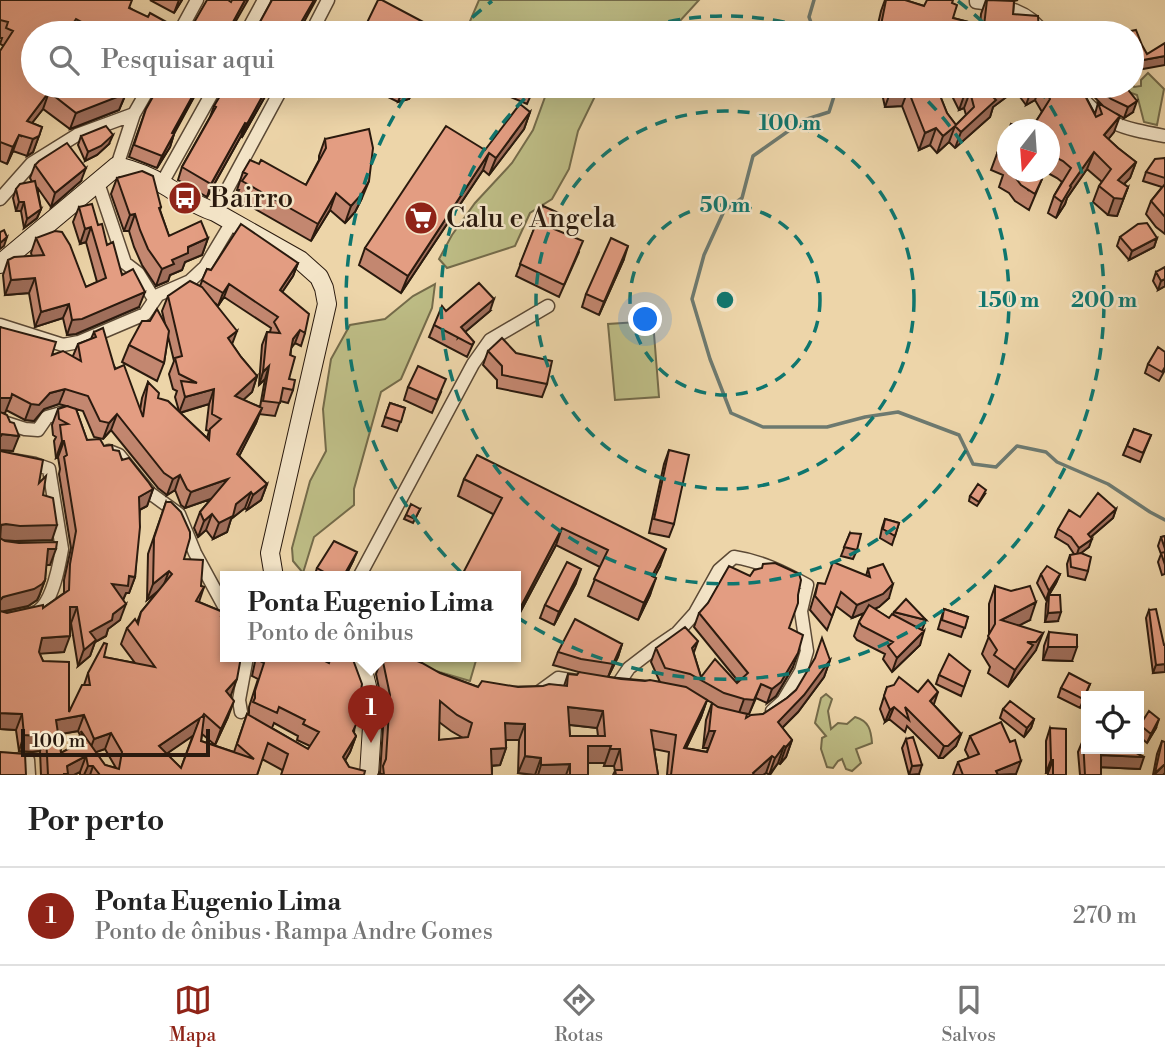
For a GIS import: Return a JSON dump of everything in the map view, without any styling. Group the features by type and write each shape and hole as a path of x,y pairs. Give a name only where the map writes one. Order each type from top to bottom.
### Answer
{"street":[{"path":"186,21 197,0"},
{"path":"253,21 264,0"},
{"path":"317,21 328,0"},
{"path":"976,0 1025,13 1034,21"},
{"path":"1,266 117,166 134,114 143,98"},
{"path":"162,183 209,98"},
{"path":"215,212 277,98"},
{"path":"1083,98 1104,119 1128,130 1165,136"},
{"path":"0,200 32,163 77,135 134,114"},
{"path":"117,166 134,170 162,183 202,208 215,212 300,260 319,278 324,288 327,304 270,553 272,571"},
{"path":"98,183 125,263 138,273 154,299"},
{"path":"0,325 63,345 79,342 145,314 158,295 190,281 205,267 232,222"},
{"path":"362,571 473,364 490,340 548,306"},
{"path":"0,421 38,430 47,417 61,413 77,418 81,431"},
{"path":"100,447 119,455 150,493 179,514 195,553 220,599"},
{"path":"0,458 35,464 49,470 62,549 56,579 48,598 38,611 0,621"},
{"path":"26,550 62,549"},
{"path":"604,685 677,633 695,613 719,570 734,557 749,559 772,567 807,585 801,611 807,651 801,671 783,701 764,716"},
{"path":"240,712 239,700 246,662"},
{"path":"359,662 373,711 369,775"},
{"path":"394,662 408,668"},
{"path":"524,694 537,694 558,678 635,688"},
{"path":"0,759 27,760 29,775"}],"shaded area":[{"path":"479,0 699,0 680,21 470,21"},
{"path":"1148,73 1164,89 1157,125 1144,122 1138,98 1144,98 1144,77"},
{"path":"545,98 594,98 578,131 569,169 552,199 530,213 515,246 447,268 439,259 452,235 475,203 512,163 533,130"},
{"path":"435,284 432,308 401,379 381,392 354,489 354,505 314,537 304,571 301,571 293,561 292,548 310,481 326,451 323,409 331,359 350,325 385,319 413,296"},
{"path":"653,321 659,397 615,400 608,324"},
{"path":"405,662 476,662 470,681"},
{"path":"826,694 832,699 828,711 831,729 838,723 847,724 855,717 863,721 870,730 872,743 856,749 861,763 852,771 846,769 842,759 833,768 827,767 821,749 822,738 826,736 815,723 821,698"}],"building":[{"path":"0,0 132,0 129,8 148,17 150,13 165,21 21,21 21,98 44,98 27,121 42,127 39,136 33,139 19,135 13,147 0,142 0,51 13,31 6,28 8,22 0,20"},
{"path":"207,0 245,0 234,21 195,21"},
{"path":"272,0 314,0 302,21 261,21"},
{"path":"378,0 382,0 421,21 368,21"},
{"path":"886,0 905,0 924,6 927,0 953,0 952,3 957,5 953,18 965,21 882,21"},
{"path":"987,0 1014,1 1013,14 1038,16 1038,21 985,21"},
{"path":"1165,43 1165,56 1144,60 1144,49 1147,54"},
{"path":"57,98 115,98 76,113"},
{"path":"152,98 191,98 162,156 134,145"},
{"path":"219,98 261,98 211,184 182,167 216,107 214,106"},
{"path":"911,98 941,98 956,125 974,107 972,98 996,100 961,132 955,126 943,136 936,128 925,133"},
{"path":"1049,98 1086,98 1096,117 1102,114 1098,103 1120,116 1104,135 1136,162 1118,180 1128,187 1123,199 1114,198 1099,186 1111,169 1094,152 1062,202 1054,196 1071,168 1060,160 1060,119 1038,119"},
{"path":"1135,98 1137,101 1128,107 1111,99"},
{"name":"Calu e Angela","path":"520,104 530,112 496,158 489,153 408,276 365,248 446,126 485,150"},
{"path":"106,126 113,135 101,146 88,152 81,136"},
{"path":"369,129 373,148 369,181 351,206 336,193 318,224 242,181 247,174 243,172 250,160 259,164 261,160 306,185 326,148 325,139"},
{"path":"67,143 86,168 55,193 35,165"},
{"path":"1165,158 1165,178 1146,172 1155,159"},
{"path":"142,171 153,176 161,207 159,208 169,236 201,221 208,238 188,247 188,253 172,260 174,264 162,269 148,249 135,214 130,215 117,178"},
{"path":"35,181 41,209 27,219 24,202 19,202 16,189 20,184"},
{"path":"1019,182 1041,182 1035,194"},
{"path":"1165,184 1165,217 1151,201"},
{"path":"92,204 98,225 102,224 107,245 113,242 122,275 133,269 145,292 82,319 72,320 69,304 41,312 35,278 11,280 8,260 14,257 44,255 36,238 55,231 62,232 70,245 86,287 106,278 91,227 85,229 79,207"},
{"path":"543,206 561,214 554,229 583,241 564,285 520,264"},
{"path":"1147,223 1157,238 1132,251 1120,237 1138,224"},
{"path":"241,224 298,263 280,290 309,314 305,333 300,330 293,339 290,355 295,357 289,379 295,380 293,390 283,388 280,403 263,401 269,366 263,372 267,332 280,333 274,322 278,317 229,284 223,293 202,280 207,269 211,270"},
{"path":"4,230 7,237 0,243 0,232"},
{"path":"611,238 628,246 604,302 586,294"},
{"path":"1165,267 1165,279 1161,281 1156,272"},
{"path":"190,281 202,287 237,331 228,338 257,376 235,396 262,408 237,454 267,484 236,504 233,516 219,523 212,514 204,521 200,512 228,479 191,492 180,475 173,479 164,473 117,414 109,423 100,421 88,396 65,389 50,393 39,405 12,394 11,398 0,398 0,327 56,342 52,355 63,351 81,361 78,344 96,337 94,332 103,328 115,369 124,365 143,417 148,382 159,393 158,398 168,401 209,440 210,429 221,419 212,414 214,389 185,397 181,381 197,383 179,374 175,358 182,356 168,296"},
{"path":"479,283 494,299 461,327 474,342 472,345 434,325 442,306 446,311"},
{"path":"157,309 169,331 164,363 129,345 142,321 150,321"},
{"path":"502,338 516,353 552,361 547,384 502,375 502,366 488,351"},
{"path":"1158,347 1165,352 1165,367 1162,372 1148,364"},
{"path":"418,366 446,379 437,400 408,387"},
{"path":"390,403 405,408 401,422 385,417"},
{"path":"67,406 76,409 87,440 100,439 104,446 112,445 113,450 119,451 122,460 129,458 153,489 139,497 140,527 135,577 129,576 128,586 112,584 126,604 113,614 112,620 90,632 96,640 84,650 77,607 70,607 70,636 42,638 39,652 43,661 69,662 69,712 82,685 90,685 88,673 104,643 107,644 104,657 155,667 127,628 135,619 138,624 141,612 172,574 169,571 153,584 154,538 166,502 171,502 181,512 190,532 184,559 203,560 201,586 204,587 196,601 220,611 220,662 240,662 237,679 226,691 234,701 221,729 204,714 201,741 254,759 237,744 247,714 308,749 319,732 303,724 305,720 279,707 277,713 253,702 264,663 262,662 354,662 362,684 359,705 354,712 360,716 353,731 356,736 343,757 349,767 365,771 364,775 281,775 288,754 268,743 257,775 100,775 93,766 88,766 86,756 67,766 68,774 48,775 46,735 24,735 22,714 0,713 0,611 7,613 43,605 43,608 69,590 76,531 64,457 67,455 60,425 68,424 59,419 58,409","holes":["84,715 94,739 111,733 122,752 119,769 105,765 81,731 83,741 61,753 56,720","200,718 181,768 159,746"]},
{"path":"0,412 14,423 19,436 2,434 0,437"},
{"path":"1134,429 1151,435 1143,453 1127,446"},
{"path":"669,450 689,455 674,524 654,519"},
{"path":"0,451 43,460 39,483 46,476 43,495 53,498 57,525 0,525"},
{"path":"477,455 666,549 652,576 656,578 644,603 594,579 608,550 562,528 521,606 521,571 464,571 502,498 464,479"},
{"path":"978,484 986,490 979,502 970,496"},
{"path":"1098,493 1116,509 1088,534 1092,539 1079,548 1071,537 1058,529 1069,510 1080,517"},
{"path":"411,504 420,509 415,519 406,515"},
{"path":"885,519 899,523 895,536 883,529"},
{"path":"850,533 861,534 857,550 844,547"},
{"path":"0,538 19,543 57,542 56,549 48,549 45,580 42,584 0,600"},
{"path":"334,541 357,552 346,571 322,571 317,568"},
{"path":"1081,553 1091,557 1088,571 1071,567 1070,555"},
{"path":"567,562 581,569 559,612 545,605"},
{"path":"833,562 870,577 868,569 883,564 893,584 883,594 857,605 841,592 832,616 815,596 818,583 825,584"},
{"path":"775,563 799,574 801,580 798,603 789,628 803,635 798,653 781,682 772,689 761,684 754,700 744,699 724,693 690,674 665,668 656,648 685,627 698,641 692,648 701,677 715,659 737,683 748,673 699,613 708,603 729,566 750,576 754,570 762,568 763,564"},
{"path":"1047,566 1060,574 1049,591 1041,574"},
{"path":"995,586 1011,591 1030,586 1036,602 1001,620 1043,633 1036,642 1027,642 1033,645 1015,670 994,655 997,650 988,636 995,624"},
{"path":"1049,595 1060,595 1061,612 1048,613"},
{"path":"906,599 926,620 894,612"},
{"path":"869,605 889,618 892,614 924,631 897,658 888,646 893,642 859,622"},
{"path":"944,609 968,617 965,628 942,620"},
{"path":"1156,609 1165,645 1165,664 1156,665 1149,610"},
{"path":"575,619 622,644 613,664 558,652"},
{"path":"1049,632 1077,635 1077,647 1048,647"},
{"path":"822,638 830,660 804,695 778,722 792,740 775,758 772,756 753,773 754,775 671,775 676,735 651,730 658,775 616,775 615,770 622,770 620,749 610,749 611,746 588,746 588,775 570,775 570,764 541,765 541,758 525,756 525,724 505,723 506,748 491,749 492,775 384,775 390,695 383,662 420,662 440,673 478,687 482,681 518,687 549,684 567,686 568,674 577,675 579,672 686,687 707,700 684,748 707,752 715,731 709,731 712,703 747,714 746,718 763,714 796,690 815,658","holes":["440,701 472,723 468,737 439,740","568,707 603,711 605,736 570,736"]},
{"path":"949,654 970,671 964,687 939,675"},
{"path":"1069,673 1090,684 1087,691 1081,691 1081,698 1061,688"},
{"path":"899,677 918,692 928,680 938,692 930,701 961,734 948,746 944,746 905,707 909,720 894,707 890,710 884,696 887,687 894,685"},
{"path":"1010,701 1034,719 1027,728 1003,709"},
{"path":"1149,711 1159,719 1151,734 1144,728 1144,719"},
{"path":"1001,722 1010,742 1015,740 1021,761 996,771 998,775 963,775 958,762 979,754 970,736"},
{"path":"1050,728 1066,729 1066,775 1053,775"},
{"path":"913,737 922,765 912,766 906,739"},
{"path":"1162,741 1165,742 1165,764 1155,773"},
{"path":"0,752 25,754 26,775 0,775"},
{"path":"1084,754 1138,754 1144,757 1101,755 1101,775 1085,775"}],"waterway":[{"path":"810,21 809,17 814,0"},
{"path":"833,98 829,112 804,120 753,156 742,198 724,211 704,255 692,299 710,359 731,413 763,427 827,427 898,412 959,435 973,464 996,467 1017,446 1046,452 1057,462 1108,484 1165,520"}],"place":[{"name":"Bairro","path":"185,198"},
{"name":"Calu e Angela","path":"421,218"},
{"name":"Ponta Eugenio Lima","path":"371,743"}]}
